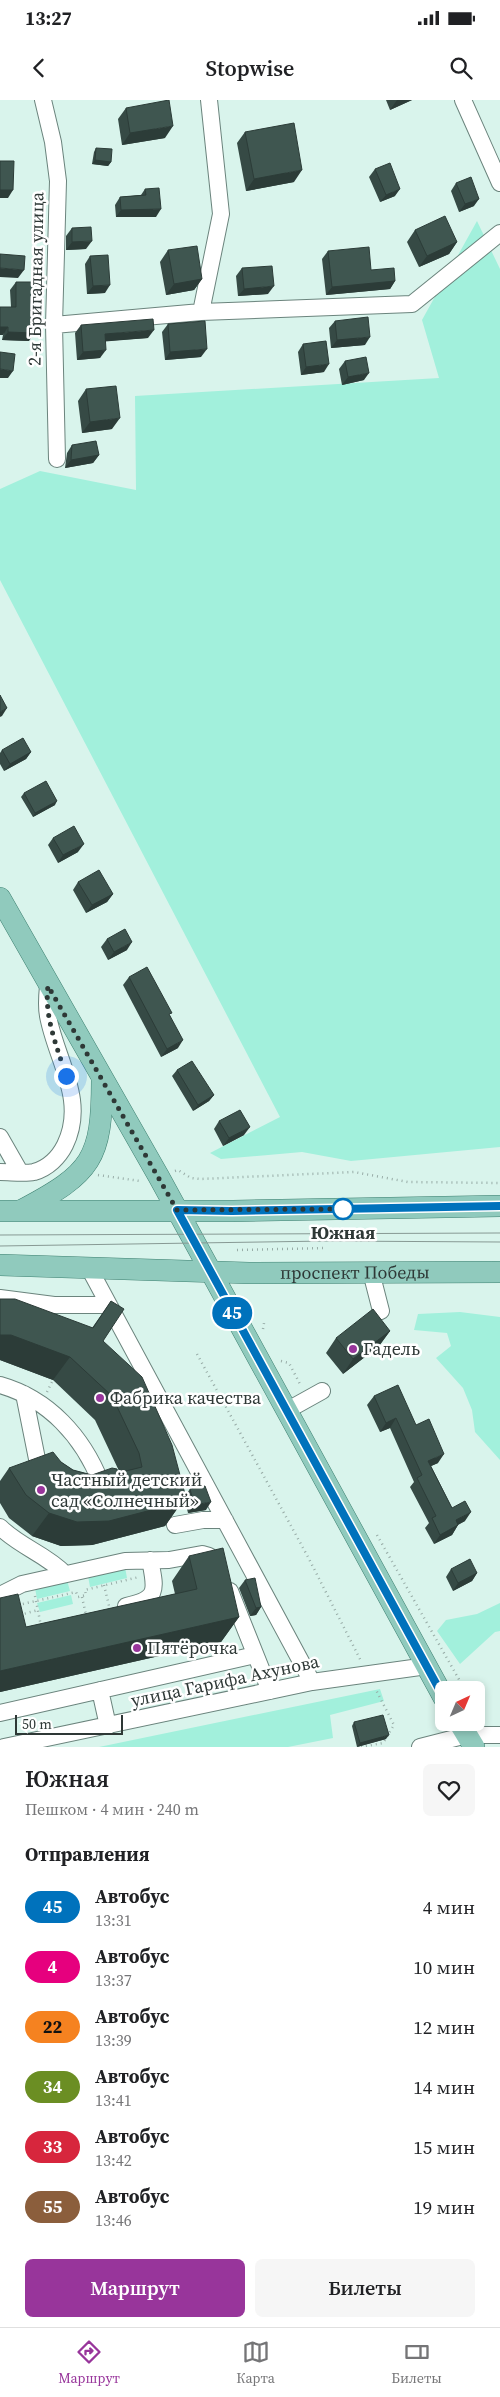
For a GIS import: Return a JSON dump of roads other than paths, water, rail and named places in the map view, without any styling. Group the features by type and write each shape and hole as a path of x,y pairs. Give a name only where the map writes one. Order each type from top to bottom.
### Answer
{"main road":[{"path":"0,898 48,986 177,1210 435,1682"},
{"path":"10,1211 70,1183 83,1169 93,1153 102,1124 102,1077"},
{"path":"10,1211 232,1211 500,1206"},
{"name":"проспект Победы","path":"0,1265 210,1272 500,1272"}],"street":[{"name":"2-я Бригадная улица","path":"43,100 53,142 58,181 54,326 57,459"},
{"path":"201,312 221,214 210,100"},
{"path":"463,100 500,183"},
{"path":"54,326 201,312 412,304 500,233"},
{"path":"0,1172 38,1170 56,1159 68,1139 72,1124 70,1088 48,1018 46,999 48,986"},
{"path":"0,1137 20,1172"},
{"path":"89,1268 312,1682"},
{"path":"371,1272 381,1311"},
{"path":"0,1298 54,1305 109,1305"},
{"path":"0,1385 24,1394 52,1412 68,1426 89,1455 101,1483"},
{"path":"286,1411 322,1391"},
{"path":"24,1394 38,1464 44,1473 58,1483"},
{"path":"23,1470 38,1464"},
{"path":"175,1526 203,1520 225,1520"},
{"path":"0,1527 19,1543 50,1559 65,1574"},
{"path":"15,1611 5,1593 32,1582 125,1561 151,1567 169,1560 204,1554 218,1562 270,1691"},
{"path":"86,1616 148,1600 156,1586 151,1567"},
{"path":"0,1713 255,1655"},
{"name":"улица Гарифа Ахунова","path":"4,1747 312,1682 426,1666"},
{"path":"100,1690 108,1726"},
{"path":"420,1747 467,1735 500,1735"}],"tram line":[{"path":"0,1235 500,1233"},
{"path":"0,1246 327,1241 500,1242"}],"place":[{"name":"Южная","path":"343,1209"},
{"name":"Гадель","path":"353,1349"},
{"name":"Фабрика качества","path":"100,1398"},
{"name":"Частный детский сад «Солнечный»","path":"41,1490"},
{"name":"Пятёрочка","path":"137,1648"}]}
